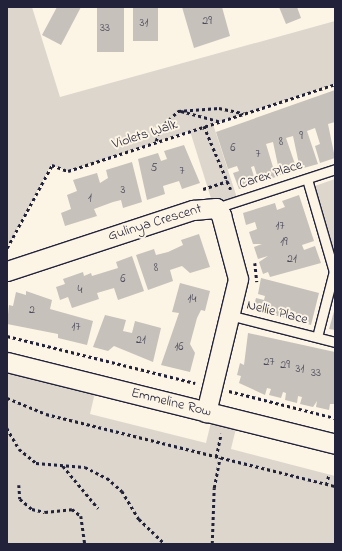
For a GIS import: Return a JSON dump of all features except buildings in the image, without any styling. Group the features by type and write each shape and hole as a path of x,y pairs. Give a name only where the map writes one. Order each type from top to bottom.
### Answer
{"street":[{"name":"Gulinya Crescent","path":"7,271 193,210 216,208 238,269 230,315 206,412"},
{"name":"Emmeline Row","path":"7,362 335,444"}],"lane":[{"name":"Carex Place","path":"216,208 335,169"},
{"name":"Nellie Place","path":"307,179 334,269 317,337"},
{"name":"Nellie Place","path":"230,315 335,342"}],"path":[{"name":"Violets Walk","path":"7,248 52,165 68,171 335,84"},
{"path":"156,142 160,128 178,111 219,108 243,114"},
{"path":"178,111 219,121"},
{"path":"204,126 235,202"},
{"path":"7,336 200,385"},
{"path":"225,390 335,418"},
{"path":"8,399 46,414 326,485 335,486"},
{"path":"216,457 223,426"},
{"path":"7,428 19,448 36,463 85,467 107,478 122,491 139,519 165,544"},
{"path":"212,544 214,488 220,458"},
{"path":"62,465 98,508"},
{"path":"326,485 329,474"},
{"path":"19,485 20,499 32,509 45,512 72,509 81,516 85,544"}],"shaded area":[{"path":"7,7 32,7 60,97 335,21 335,84 213,124 238,201 214,208 190,131 68,171 51,165 7,248"},
{"path":"335,179 335,266 309,188"},
{"path":"7,362 97,384 90,414 206,443 211,422 238,420 231,449 335,476 335,544 7,544"}]}
